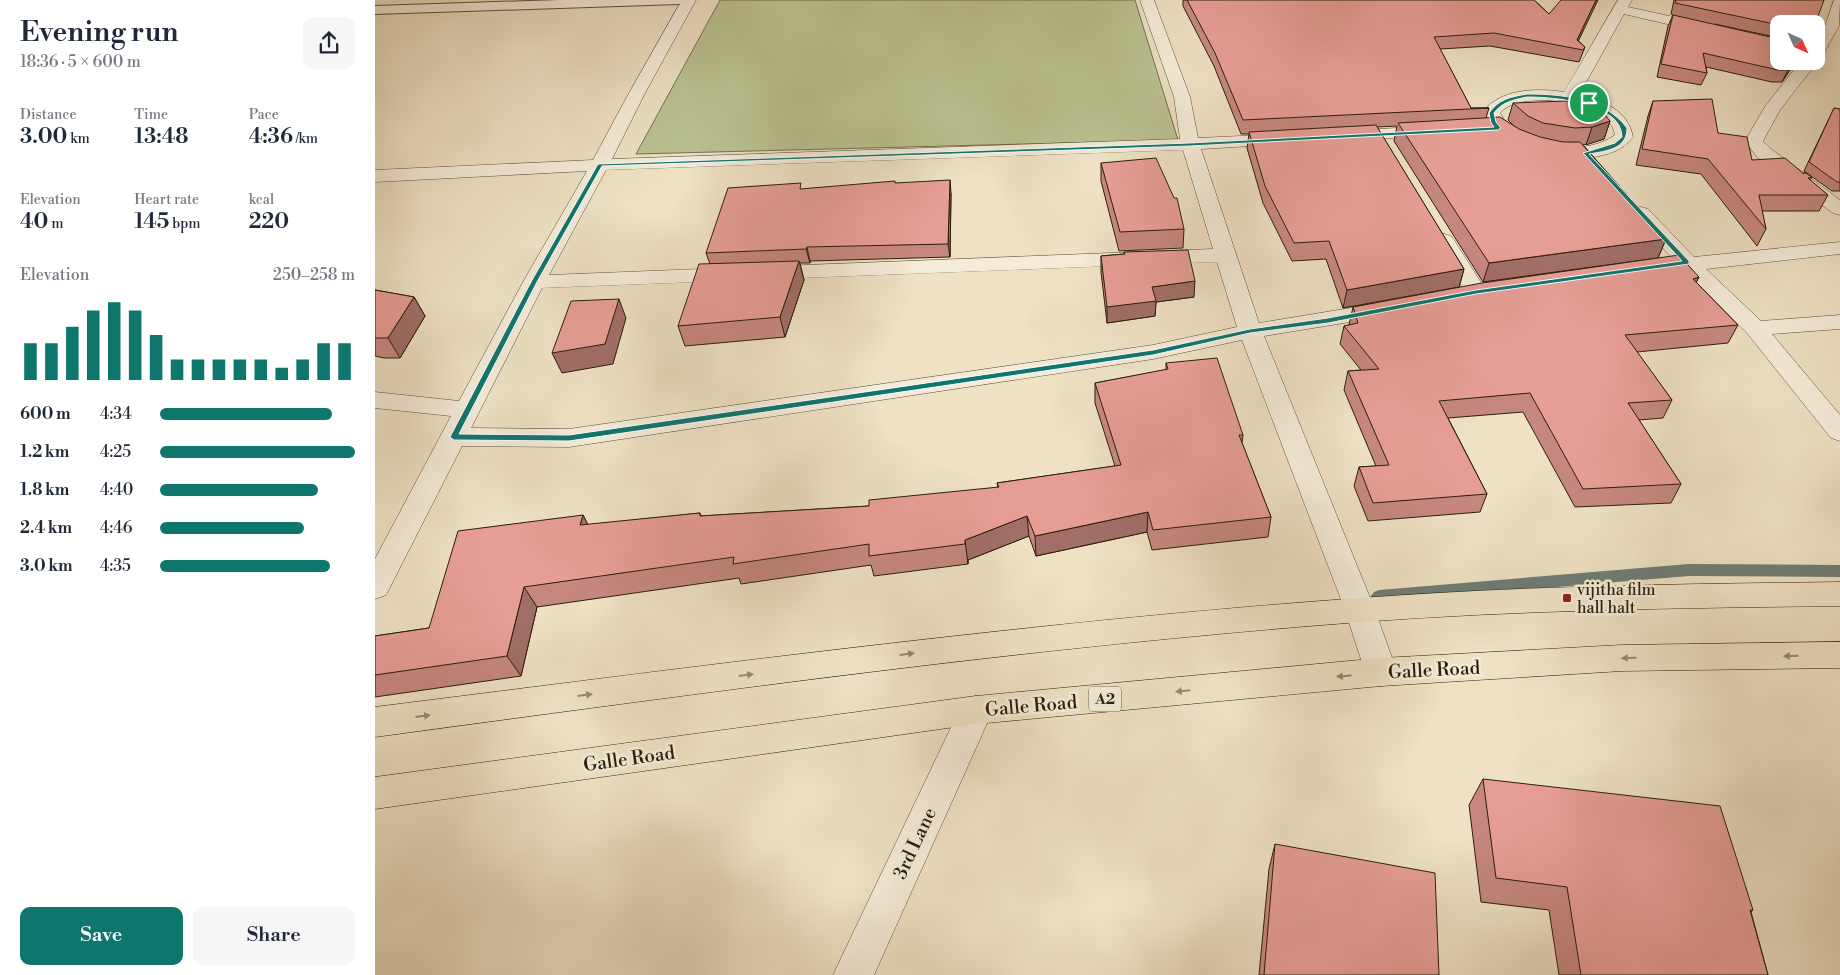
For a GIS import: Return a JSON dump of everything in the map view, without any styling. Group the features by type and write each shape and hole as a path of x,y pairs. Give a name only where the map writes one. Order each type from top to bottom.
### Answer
{"highway":[{"path":"375,722 973,645 1360,610 1593,597 1840,594"},
{"name":"Galle Road","path":"375,793 976,710 1381,672 1622,658 1840,655"}],"street":[{"path":"375,587 534,282 689,0"},
{"path":"1147,0 1182,97 1190,144 1250,331 1360,610 1381,672"},
{"path":"1825,38 1832,26 1840,1"},
{"path":"1569,98 1622,4 1770,43"},
{"path":"1803,70 1781,97 1754,141 1764,153 1840,209"},
{"path":"1533,96 1569,98 1605,110 1618,119 1624,128 1624,137 1617,145 1604,150 1592,160 1519,142 1498,128 1493,123 1491,113 1497,105 1509,99 1533,96"},
{"path":"1478,129 1498,128"},
{"path":"1329,137 1384,143 1449,131"},
{"path":"375,176 600,165 1299,139"},
{"path":"1625,196 1687,262 1755,328 1840,432"},
{"path":"1435,226 1476,292"},
{"path":"1629,270 1687,262 1840,248"},
{"path":"534,282 1227,255"},
{"path":"454,437 569,438 1153,352 1250,331 1328,320 1411,304"},
{"path":"1755,328 1840,322"},
{"path":"375,400 468,410"},
{"name":"3rd Lane","path":"853,975 976,710"}],"lane":[{"path":"375,10 679,0"}],"green space":[{"path":"720,0 1135,0 1178,140 636,154"}],"building":[{"path":"1187,0 1534,0 1549,14 1561,0 1596,0 1577,40 1585,47 1583,50 1494,33 1434,37 1471,108 1489,108 1243,120 1215,53"},
{"path":"1676,0 1824,0 1818,15 1770,15 1770,23 1675,3"},
{"path":"1673,15 1770,37 1770,68 1703,53 1707,73 1661,64"},
{"path":"1712,99 1718,133 1747,137 1752,160 1785,158 1804,174 1804,172 1812,177 1808,178 1828,195 1759,195 1766,229 1708,159 1642,149 1653,101"},
{"path":"1593,100 1610,121 1592,127 1575,128 1543,123 1528,116 1513,103"},
{"path":"1834,108 1840,109 1840,182 1837,182 1809,162"},
{"path":"1500,117 1519,129 1540,137 1563,142 1580,142 1666,239 1489,263 1398,123"},
{"path":"1376,125 1464,269 1347,290 1329,241 1294,243 1265,186 1249,132"},
{"path":"1156,158 1174,198 1177,198 1184,229 1120,232 1101,163"},
{"path":"950,180 948,244 807,247 806,249 706,253 728,188 801,183 800,189 895,181 895,183"},
{"path":"1188,250 1195,281 1152,287 1156,301 1107,307 1101,256 1125,254 1124,252"},
{"path":"1679,255 1699,277 1693,279 1738,325 1625,335 1672,400 1628,403 1681,484 1583,489 1530,393 1439,401 1487,494 1373,503 1359,467 1389,465 1348,371 1379,369 1344,326 1358,323 1353,307 1482,283"},
{"path":"799,261 780,317 678,326 699,264"},
{"path":"375,290 414,297 388,338 375,338"},
{"path":"619,299 605,344 552,353 571,301"},
{"path":"1217,358 1243,435 1239,435 1271,517 1153,530 1148,512 1035,536 1027,516 965,540 965,544 869,556 869,544 733,564 734,557 524,587 507,656 375,675 375,636 429,628 458,531 583,515 580,525 700,513 700,516 869,506 869,500 999,487 997,483 1121,465 1095,383 1168,369 1166,363"},
{"path":"1483,779 1720,806 1753,910 1750,910 1768,975 1581,975 1567,887 1496,878"},
{"path":"1275,844 1435,873 1439,975 1264,975"}],"waterway":[{"path":"1379,596 1689,570 1840,571"}],"place":[{"name":"vijitha film hall halt","path":"1567,598"}],"route":[{"path":"1547,95 1589,103 1605,110 1618,119 1624,128 1624,137 1617,145 1604,150 1585,153 1687,262 1476,292 1328,320 1250,331 1153,352 569,438 454,437 534,282 600,165 1190,144 1498,128 1493,123 1491,113 1497,105 1509,99 1547,95"}]}
